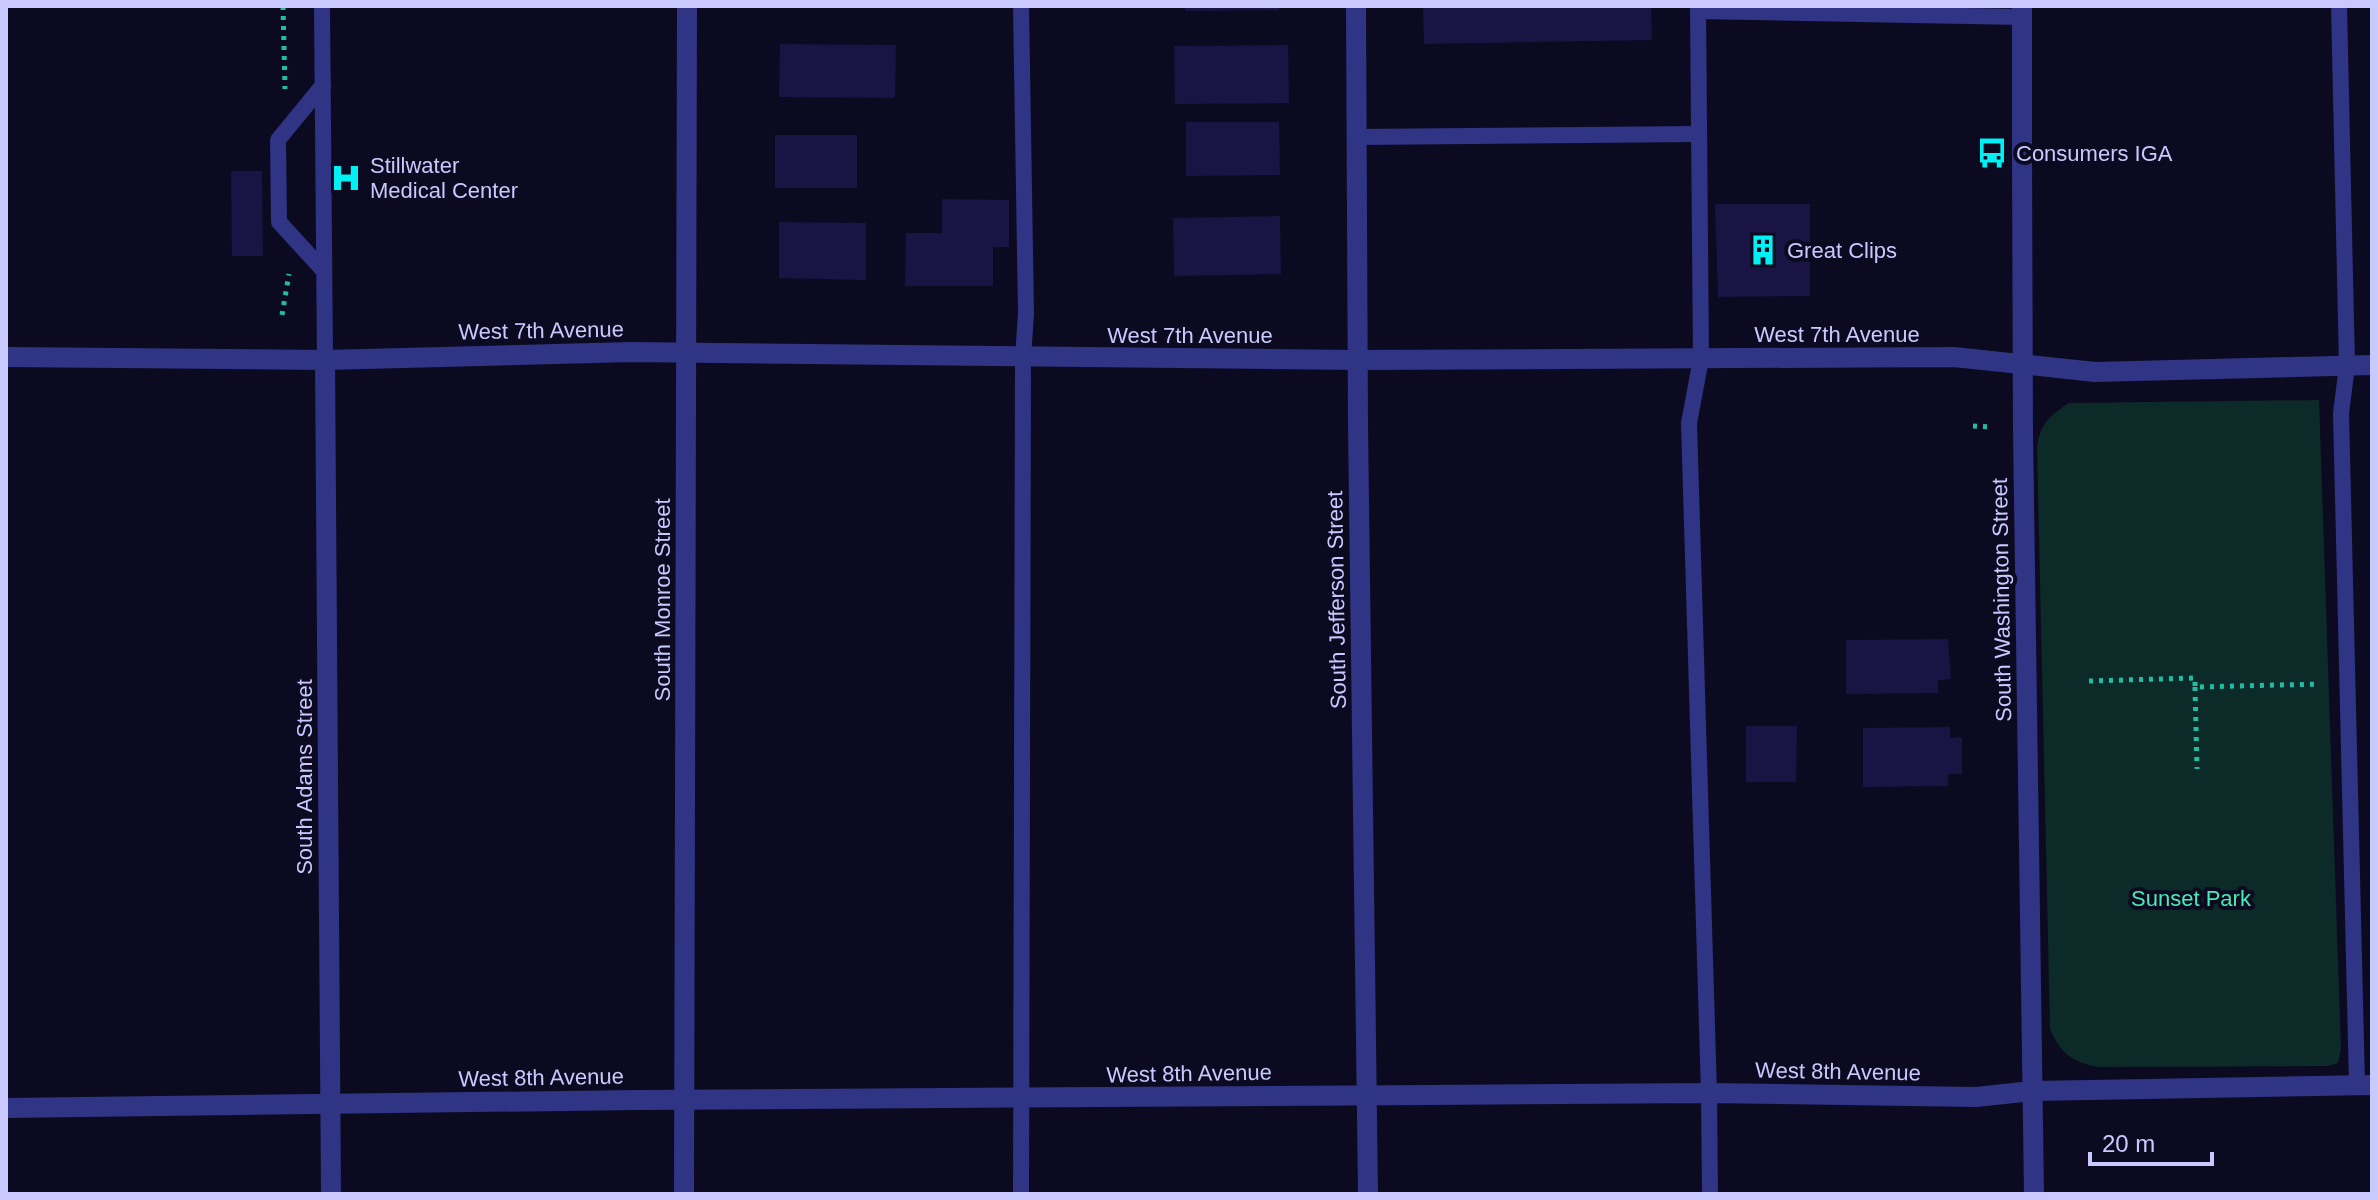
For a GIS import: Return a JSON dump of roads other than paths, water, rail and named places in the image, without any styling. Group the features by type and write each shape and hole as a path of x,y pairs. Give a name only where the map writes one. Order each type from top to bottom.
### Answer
{"street":[{"name":"South Monroe Street","path":"684,1194 687,6"},
{"name":"South Jefferson Street","path":"1356,6 1357,360 1368,1194"},
{"name":"South Washington Street","path":"2022,11 2022,363 2034,1194"},
{"name":"West 7th Avenue","path":"6,357 325,360 686,352 1357,360 1954,357 2095,372 2372,365"},
{"name":"South Adams Street","path":"325,360 331,1194"},
{"name":"West 8th Avenue","path":"6,1108 1709,1093 1976,1097 2032,1091 2364,1085"}],"lane":[{"path":"322,6 325,360"},
{"path":"1021,6 1026,313 1023,358 1021,1194"},
{"path":"2339,6 2347,366 2341,413 2347,683 2364,1085"},
{"path":"1710,1194 1689,423 1701,359 1698,9 2022,11"},
{"path":"323,85 278,140 279,222 324,271"},
{"path":"1357,137 1698,134"}],"place":[{"name":"Consumers IGA","path":"1992,153"},
{"name":"Stillwater Medical Center","path":"346,178"},
{"name":"Great Clips","path":"1763,250"}],"park label":[{"name":"Sunset Park","path":"2191,898"}]}
